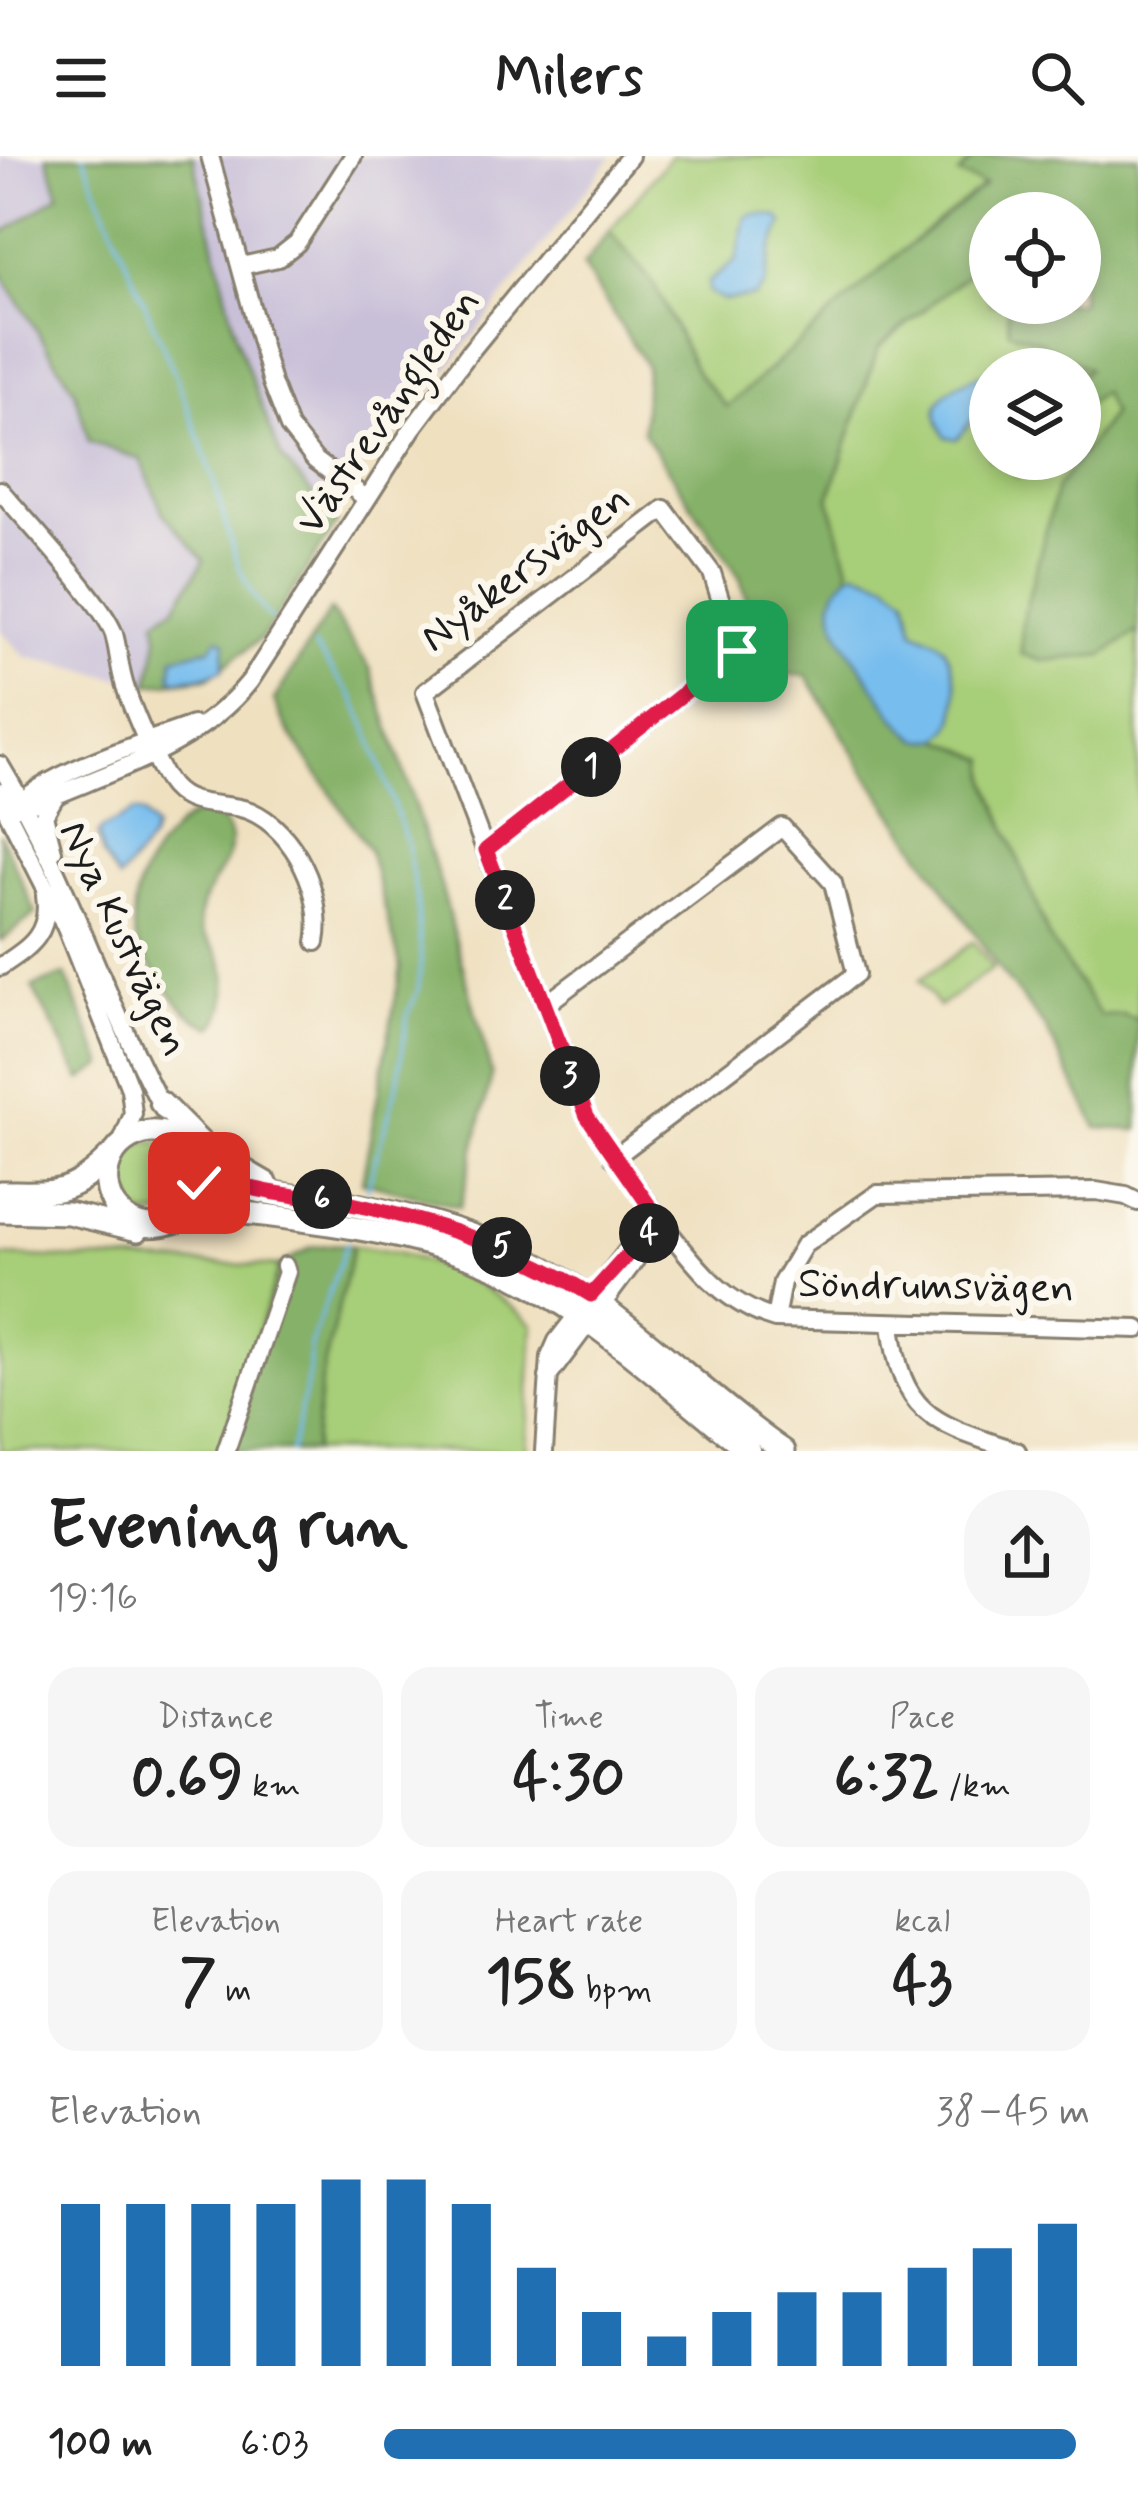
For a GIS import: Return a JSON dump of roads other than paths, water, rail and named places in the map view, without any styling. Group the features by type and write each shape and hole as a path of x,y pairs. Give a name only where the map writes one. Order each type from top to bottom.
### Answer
{"main road":[{"path":"160,1103 218,1156 300,1195"},
{"path":"0,1192 71,1188 118,1148 151,1132 188,1151 227,1182 463,1232 520,1256 784,1451"},
{"path":"118,1148 106,1175 116,1208 130,1220 165,1223 191,1205 198,1191 188,1151"},
{"path":"68,1213 90,1206 116,1208"},
{"path":"0,1211 68,1213 130,1230 230,1213 404,1237 499,1269 590,1309 749,1451"}],"street":[{"path":"210,156 272,382 289,427 314,460 367,499"},
{"path":"242,266 278,258 297,243 353,156"},
{"name":"Västrevångleden","path":"20,803 216,715 250,681 399,448 469,353 630,156"},
{"path":"0,490 108,622 124,685 166,777 180,794 251,812 279,832 306,874 320,924 316,942"},
{"name":"Nyåkersvägen","path":"425,692 664,509 712,573 737,651 486,850"},
{"name":"Söndrumsvägen","path":"425,692 587,1116 659,1220 724,1294 748,1311 775,1319 1138,1329"},
{"path":"0,968 34,944 46,923 50,879 59,868 44,823 50,790 2,783"},
{"name":"Nya Kustvägen","path":"2,783 20,803 134,1100 132,1120 118,1148"},
{"name":"Nya Kustvägen","path":"2,783 24,842 50,879 138,1064 188,1151"},
{"path":"20,803 16,820 24,842"},
{"path":"545,1005 782,827 833,883 856,974 614,1158"},
{"path":"34,944 59,945 79,960"},
{"path":"775,1319 782,1282 804,1245 878,1195 892,1191 1096,1191 1138,1202"},
{"path":"544,1451 548,1377 556,1341 590,1309 628,1251 641,1244 659,1220"},
{"path":"226,1451 287,1272 285,1266"},
{"path":"891,1325 900,1372 922,1410 943,1426 1017,1451"}],"water":[{"path":"746,217 778,217 783,223 771,250 765,285 754,297 723,300 709,292 708,282 736,261"},
{"path":"969,380 969,423 957,439 946,437 937,412 956,386"},
{"path":"855,571 887,582 907,597 914,630 940,643 947,652 955,678 956,708 947,732 938,739 919,740 898,721 844,642 833,612 834,598"},
{"path":"218,638 225,641 223,669 207,676 171,677 174,657 211,648"},
{"path":"134,812 143,814 154,829 151,840 119,880 103,855 98,835"}],"waterway":[{"path":"84,156 198,434 240,569 271,619"},
{"path":"314,646 354,699 367,728 406,840 417,899 418,990 407,1017 398,1082 367,1189"},
{"path":"291,1451 309,1374 310,1346 347,1242"}]}
